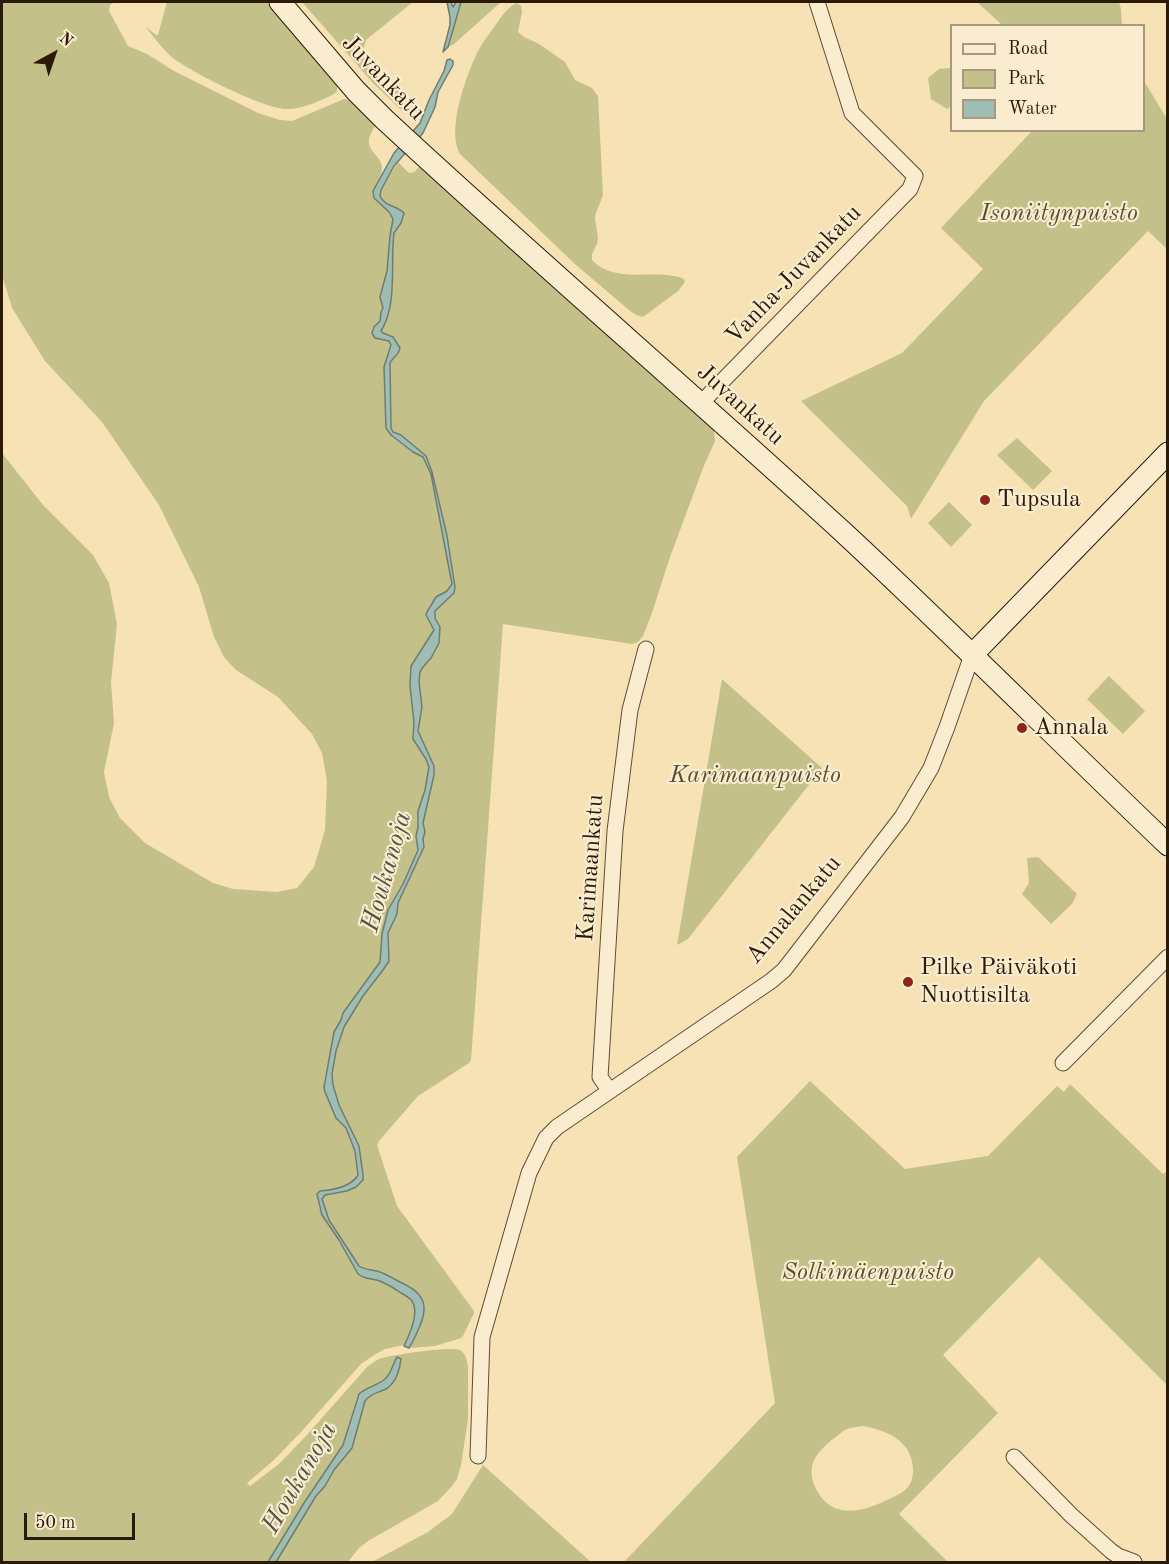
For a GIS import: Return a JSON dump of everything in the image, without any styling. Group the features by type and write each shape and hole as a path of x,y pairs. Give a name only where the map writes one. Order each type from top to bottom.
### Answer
{"main road":[{"name":"Juvankatu","path":"280,2 356,91 384,119 851,540 1167,845"},
{"name":"Annalankatu","path":"972,655 1167,453"}],"street":[{"name":"Vanha-Juvankatu","path":"701,403 910,189 915,176 852,113 817,2"},
{"name":"Karimaankatu","path":"609,1090 600,1077 615,831 630,710 646,649"},
{"name":"Annalankatu","path":"478,1456 482,1337 529,1173 546,1138 557,1127 609,1090 784,970 902,817 935,758 972,655"},
{"path":"1063,1063 1167,957"},
{"path":"1014,1457 1071,1515 1111,1551 1134,1563"}],"green space":[{"path":"2,2 115,2 110,5 109,11 128,46 258,113 292,121 344,99 351,100 376,125 369,140 382,168 373,196 393,219 387,271 380,297 383,308 380,321 374,327 391,345 384,367 386,428 391,435 423,457 431,474 452,584 447,591 436,597 427,612 426,615 434,630 413,662 410,686 414,722 413,739 429,767 418,816 416,836 418,848 403,884 388,910 380,962 343,1013 334,1032 324,1081 338,1121 346,1128 355,1151 358,1175 346,1185 320,1191 317,1194 322,1215 358,1274 381,1281 406,1296 413,1303 415,1313 404,1345 385,1349 361,1364 301,1432 274,1460 247,1483 250,1486 279,1464 367,1367 379,1359 433,1350 460,1350 465,1355 468,1367 468,1419 461,1465 457,1479 452,1486 438,1501 368,1541 348,1562 276,1562 316,1496 352,1448 365,1401 370,1396 386,1389 396,1376 400,1368 394,1363 392,1371 385,1379 357,1397 343,1445 268,1562 2,1562 2,453 43,505 93,555 109,583 117,624 111,682 114,723 104,772 109,797 120,818 145,843 213,883 233,889 277,892 297,888 314,867 325,830 327,781 322,753 312,734 278,697 236,670 224,657 214,637 199,587 159,505 102,422 45,361 12,308 2,275"},
{"path":"167,2 269,2 332,77 337,91 311,104 286,109 245,97 211,80 173,58 145,26 158,35"},
{"path":"302,2 413,2 366,40 362,54 378,79 402,93 405,97 406,108 400,109 373,83"},
{"path":"461,2 501,2 448,47"},
{"path":"977,2 1119,2 1122,24 1001,24"},
{"path":"517,3 521,6 522,12 518,32 565,62 575,80 592,88 598,96 603,195 596,213 598,237 592,260 617,273 666,275 684,279 685,282 678,291 643,317 629,310 576,265 460,154 456,144 456,118 468,75 486,39 505,12"},
{"path":"950,68 950,107 947,109 931,99 928,78 939,69"},
{"name":"Isoniitynpuisto","path":"1145,83 1167,119 1167,249 1148,231 984,401 911,519 907,506 801,401 902,353 983,269 941,228 1031,132 1145,132"},
{"path":"398,162 409,173 414,172 420,166 542,273 712,428 715,441 669,560 652,613 643,636 638,642 632,644 503,624 471,1060 418,1096 377,1145 397,1206 474,1313 461,1338 435,1346 410,1348 422,1321 424,1304 378,1271 363,1269 359,1266 329,1220 322,1200 325,1195 347,1191 363,1180 359,1146 339,1105 332,1074 336,1051 344,1027 388,961 388,933 397,914 398,903 424,847 423,823 434,766 418,731 422,707 420,672 439,643 440,627 435,618 435,611 453,593 447,536 426,456 401,435 392,432 391,428 390,363 398,354 393,337 381,331 390,310 392,297 394,233 404,213 384,202 379,196"},
{"path":"1017,438 1052,471 1033,490 997,455"},
{"path":"949,502 972,525 951,547 928,523"},
{"path":"1109,676 1145,711 1123,734 1087,699"},
{"name":"Karimaanpuisto","path":"722,679 822,768 688,939 677,945"},
{"path":"1038,857 1077,894 1072,904 1051,924 1022,894 1029,883 1027,858"},
{"name":"Solkimäenpuisto","path":"810,1081 905,1169 988,1156 1057,1086 1064,1092 1070,1084 1163,1174 1167,1171 1167,1385 1039,1257 943,1355 998,1413 899,1514 948,1562 624,1562 775,1403 737,1157","holes":["862,1426 880,1430 903,1444 912,1459 911,1483 901,1493 874,1506 854,1510 835,1508 826,1503 814,1485 813,1464 820,1451 833,1439 844,1431"]},
{"path":"483,1465 591,1562 372,1562 428,1532 452,1514"}],"water":[{"path":"447,2 451,2 453,7 456,2 461,2 448,47 443,52 450,25"},
{"path":"450,59 453,65 438,92 435,107 423,133 394,166 380,196 382,200 404,213 394,233 392,296 390,309 381,331 393,337 400,348 390,363 391,428 393,432 401,435 426,456 432,472 447,536 455,587 454,593 435,611 435,618 440,627 439,643 420,672 422,707 418,731 434,766 434,775 423,823 424,847 398,903 397,914 388,933 389,961 344,1027 336,1051 332,1074 333,1085 339,1105 359,1146 363,1180 356,1187 325,1195 322,1199 329,1220 359,1266 382,1273 406,1285 422,1298 424,1311 422,1319 409,1348 404,1346 414,1318 412,1301 385,1283 358,1274 322,1215 317,1194 320,1191 346,1185 358,1175 355,1151 346,1128 336,1118 324,1087 334,1032 343,1013 380,962 382,934 388,910 418,850 416,836 418,811 429,767 413,739 411,666 434,630 426,615 427,612 436,597 447,591 452,584 431,474 423,457 391,435 386,428 384,367 391,345 389,341 375,338 372,333 380,321 383,308 380,297 387,271 393,219 374,198 373,191 394,153 420,123 447,60"},
{"path":"397,1357 401,1359 397,1376 392,1383 365,1401 352,1448 316,1496 276,1562 268,1562 343,1445 359,1394 385,1379"}],"place":[{"name":"Tupsula","path":"985,500"},
{"name":"Annala","path":"1022,728"},
{"name":"Pilke Päiväkoti Nuottisilta","path":"908,982"}],"water label":[{"name":"Houkanoja","path":"387,872"},
{"name":"Houkanoja","path":"300,1478"}]}
